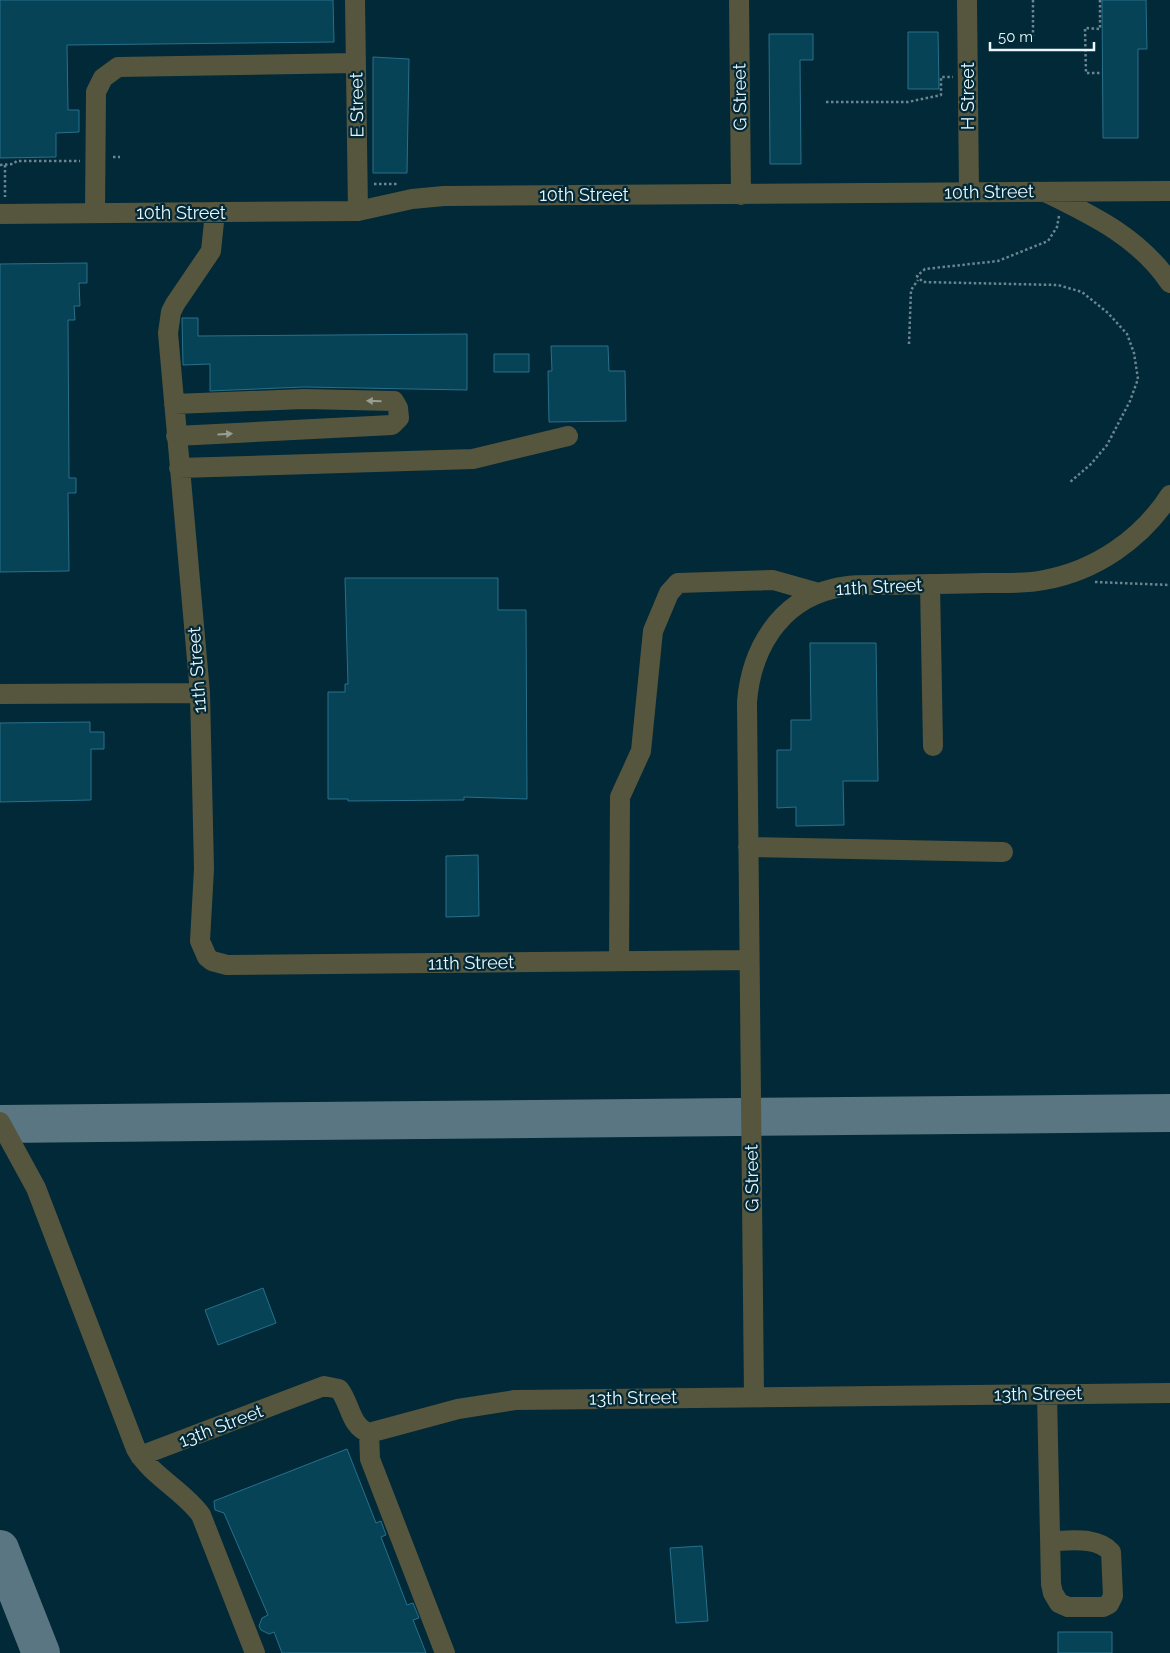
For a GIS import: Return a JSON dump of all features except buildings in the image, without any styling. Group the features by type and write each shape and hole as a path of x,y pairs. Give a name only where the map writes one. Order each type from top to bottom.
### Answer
{"street":[{"name":"E Street","path":"356,0 358,211"},
{"name":"G Street","path":"739,0 741,195"},
{"name":"H Street","path":"967,0 969,192"},
{"path":"95,213 96,92 103,78 118,67 356,62"},
{"path":"1044,191 1100,219 1133,241 1149,256 1170,284"},
{"name":"10th Street","path":"0,214 358,211 412,199 444,196 1170,191"},
{"name":"11th Street","path":"215,212 211,251 171,312 168,339 200,693 204,869 200,941 203,952 212,961 237,965 749,960 747,702 750,674 762,644 785,614 818,593 846,586 1043,580 1087,567 1120,548 1146,526 1170,496"},
{"path":"174,404 304,399 394,401 398,408 399,418 392,425 176,436"},
{"path":"179,468 473,459 568,436"},
{"path":"619,961 620,797 641,751 653,631 670,593 678,583 773,580 818,593"},
{"path":"930,584 933,746"},
{"path":"0,694 200,693"},
{"path":"748,847 1003,852"},
{"name":"G Street","path":"749,960 754,1397"},
{"path":"0,1122 36,1188 140,1456 186,1498 201,1515 254,1653"},
{"name":"13th Street","path":"140,1456 324,1386 339,1389 355,1424 360,1430 369,1434 458,1409 515,1400 1170,1393"},
{"path":"1047,1394 1050,1541"},
{"path":"369,1434 370,1459 445,1653"}],"path":[{"path":"1033,0 1033,36"},
{"path":"1100,0 1100,29 1086,28 1086,73 1102,73"},
{"path":"826,102 908,102 941,95 941,77 959,76"},
{"path":"0,165 17,161 87,161 120,157"},
{"path":"0,200 5,200 4,164"},
{"path":"910,344 911,290 919,280 919,272 925,269 998,262 1048,241 1057,227 1062,200"},
{"path":"919,280 923,282 1058,285 1082,292 1108,313 1127,334 1134,352 1138,379 1136,386 1107,445 1091,464 1069,483"},
{"path":"1092,582 1170,585"}],"taxiway":[{"path":"0,1124 1170,1113"},
{"path":"0,1549 41,1653"}]}
